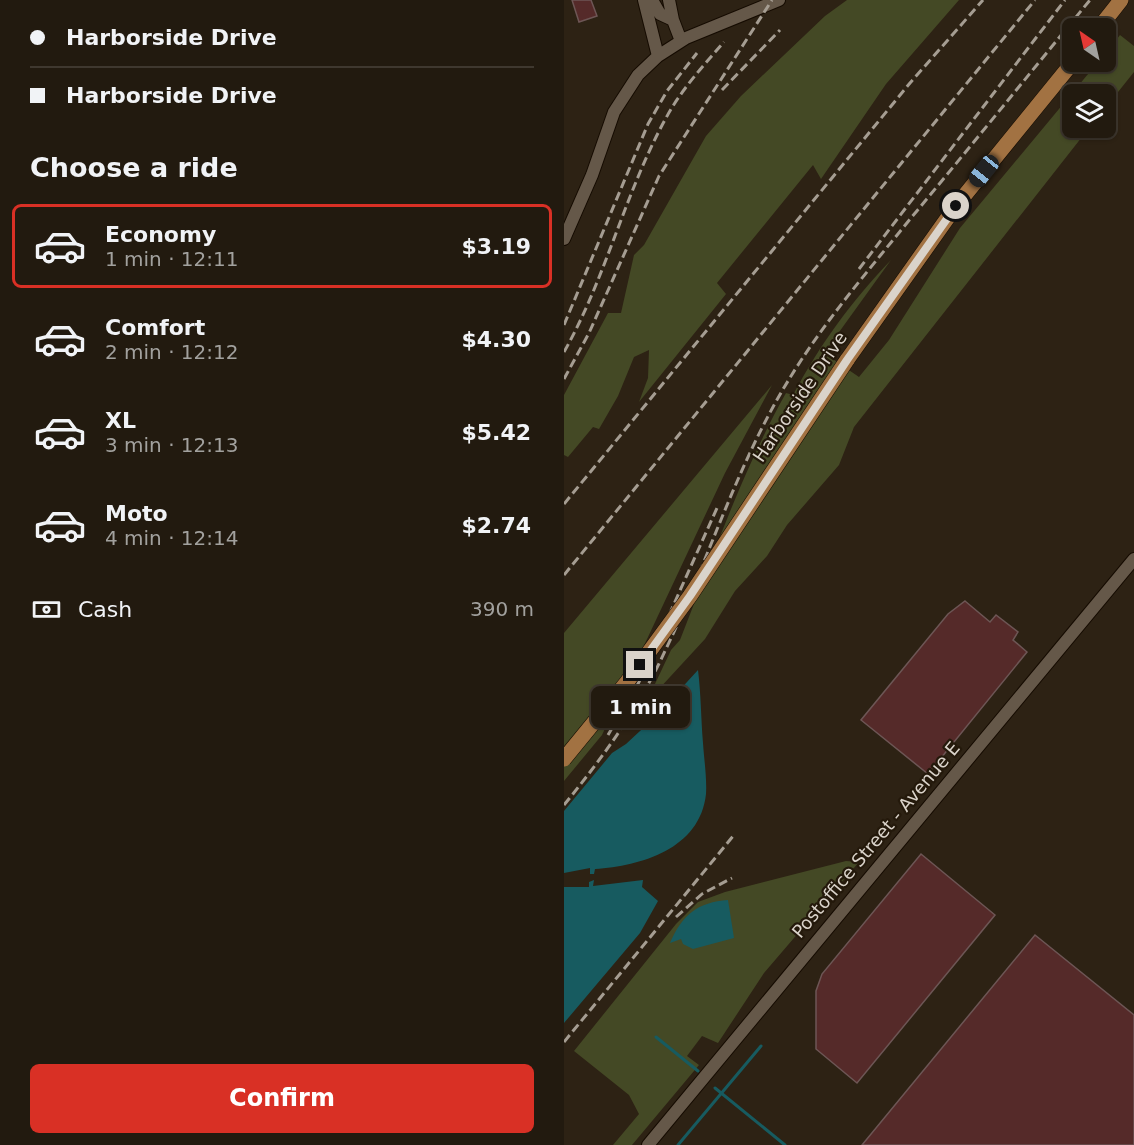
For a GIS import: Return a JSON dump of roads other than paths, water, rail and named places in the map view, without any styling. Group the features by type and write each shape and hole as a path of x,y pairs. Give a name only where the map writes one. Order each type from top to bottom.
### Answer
{"main road":[{"path":"1107,18 1121,0"},
{"name":"Harborside Drive","path":"564,759 627,682 690,596 847,360 956,206 1065,72"}],"street":[{"path":"644,0 658,56"},
{"path":"652,0 660,14 673,20"},
{"path":"669,0 681,41"},
{"path":"564,239 592,175 614,112 638,75 658,56 681,41 740,14 778,0"},
{"name":"Postoffice Street - Avenue E","path":"648,1145 1133,561"}],"water":[{"path":"698,670 706,794 701,813 693,828 666,851 649,858 631,864 595,869 594,874 590,874 590,868 564,873 564,811 612,753 626,744 654,718"},
{"path":"594,880 593,886 643,880 642,887 658,901 640,933 564,1023 564,887 589,887 589,882"},
{"path":"728,900 734,938 693,949 683,944 681,939 670,943 680,925 692,912 717,901"}],"waterway":[{"path":"656,1037 698,1071"},
{"path":"678,1145 761,1046"},
{"path":"715,1088 785,1145"}],"railway":[{"path":"564,379 589,333 659,176 772,0"},
{"path":"564,504 910,83 983,0"},
{"path":"564,575 1035,0"},
{"path":"859,269 1065,0"},
{"path":"564,805 593,769 655,672 753,447 788,381 831,318 862,278 1090,0"},
{"path":"722,90 780,30"},
{"path":"564,352 592,295 639,175 666,118 685,88 724,42"},
{"path":"564,325 648,124 667,91 697,53"},
{"path":"608,735 639,682 717,508"},
{"path":"564,1042 734,835"},
{"path":"676,917 702,894 732,878"}]}
